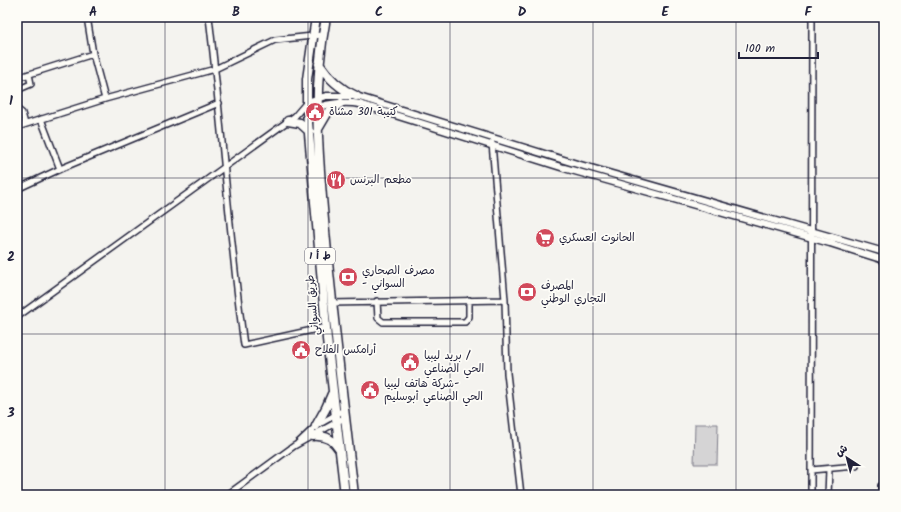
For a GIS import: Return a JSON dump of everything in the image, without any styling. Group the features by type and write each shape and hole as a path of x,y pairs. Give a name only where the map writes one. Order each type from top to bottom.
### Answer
{"highway":[{"name":"طريق السواني","path":"316,17 312,35 307,79 307,107 313,133 331,303 354,495"},
{"name":"طريق السواني","path":"326,17 322,34 313,133 326,327 345,495"},
{"path":"319,64 335,83 356,96"},
{"path":"291,118 313,133 323,118 334,107 341,103"},
{"path":"316,426 326,408 333,390"},
{"path":"313,436 326,437 332,440 340,450"}],"main road":[{"path":"307,107 316,98 336,95 356,96 884,252"},
{"path":"307,107 341,103 360,104 492,146 884,260"}],"street":[{"path":"87,17 93,54 105,99"},
{"path":"209,17 219,102 233,265 244,345 326,327"},
{"path":"811,495 812,17"},
{"path":"17,127 105,99 215,69 275,40 322,34"},
{"path":"17,78 93,54"},
{"path":"17,90 31,84 29,74"},
{"path":"17,189 60,169 219,102"},
{"path":"17,317 307,107"},
{"path":"291,118 307,107"},
{"path":"17,109 22,113 26,124"},
{"path":"41,119 60,169"},
{"path":"491,137 505,300 507,373 521,495"},
{"path":"377,301 378,318 383,322 465,322 469,317 469,300"},
{"path":"331,303 377,301 505,300"},
{"path":"227,495 294,446 316,426 344,414"},
{"path":"294,446 313,436 336,418 344,414"},
{"path":"811,470 856,466"},
{"path":"828,495 829,469"},
{"path":"881,486 882,495"}],"shaded area":[{"path":"695,424 718,424 717,464 694,464"}],"place":[{"name":"كتيبة 301 مشاة","path":"315,112"},
{"name":"مطعم البرنس","path":"336,180"},
{"name":"الحانوت العسكري","path":"545,238"},
{"name":"مصرف الصحاري - السواني","path":"348,277"},
{"name":"المصرف التجاري الوطني","path":"527,292"},
{"name":"أرامكس الفلاح","path":"301,350"},
{"name":"بريد ليبيا / الحي الصناعي","path":"410,362"},
{"name":"شركة هاتف ليبيا- الحي الصناعي أبوسليم","path":"370,390"}]}
